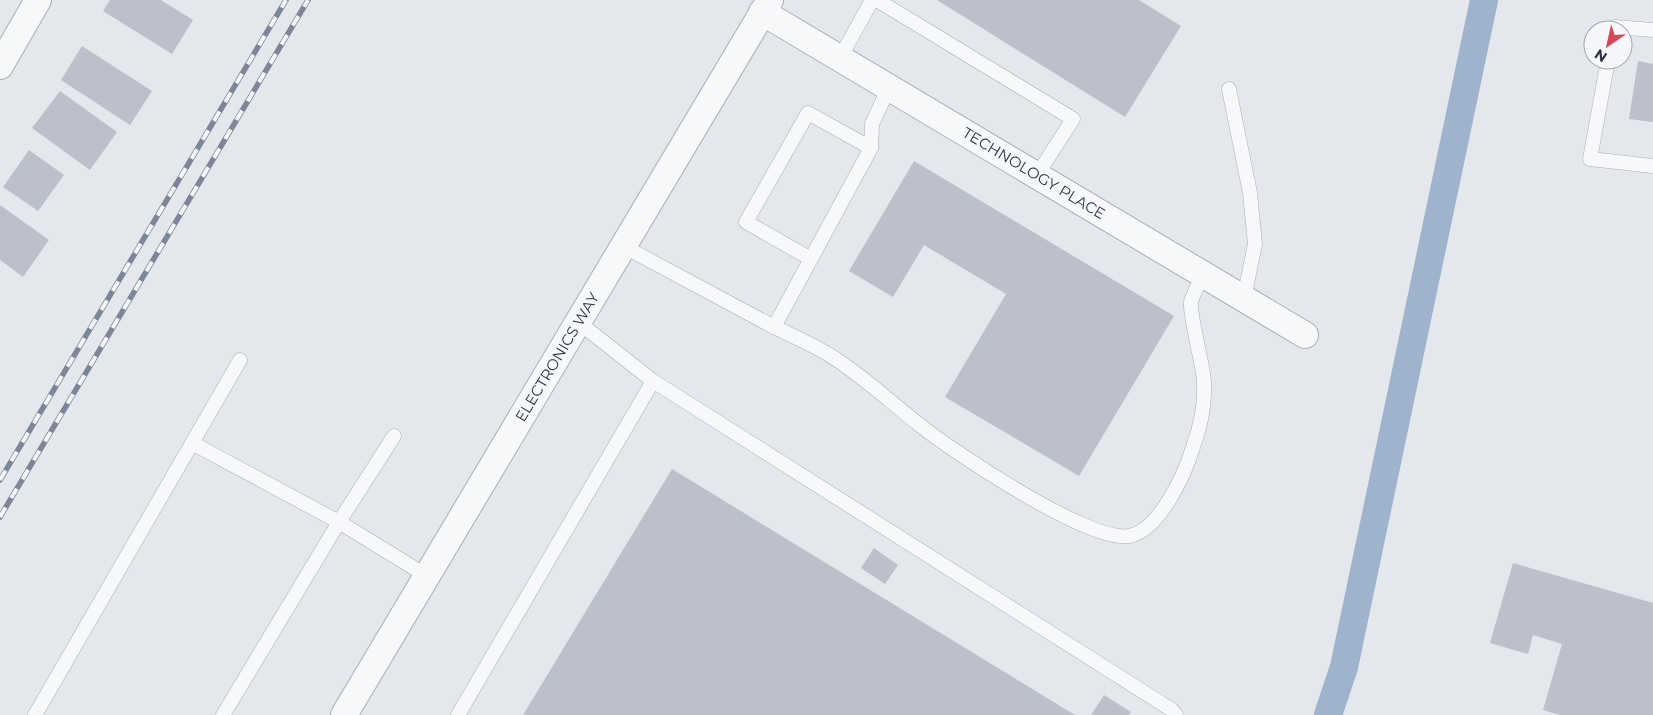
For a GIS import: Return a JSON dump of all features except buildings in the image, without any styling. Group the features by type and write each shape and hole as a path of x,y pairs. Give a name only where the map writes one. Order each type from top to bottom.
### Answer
{"street":[{"path":"0,66 38,0"},
{"name":"TECHNOLOGY PLACE","path":"766,6 840,58 1306,335"},
{"name":"ELECTRONICS WAY","path":"344,715 766,6"}],"lane":[{"path":"840,58 872,0"},
{"path":"876,0 1073,119 1037,175"},
{"path":"1633,28 1653,30"},
{"path":"1606,70 1590,159 1653,166"},
{"path":"774,327 871,148 872,124 889,87"},
{"path":"1229,89 1250,193 1255,244 1244,298"},
{"path":"811,259 746,222 808,113 871,148"},
{"path":"623,246 813,346 846,366 880,391 921,426 977,465 1059,514 1087,528 1112,536 1130,536 1144,529 1160,516 1175,490 1193,448 1202,415 1204,384 1191,302 1204,274"},
{"path":"578,322 653,381 1172,710 1176,715"},
{"path":"35,715 240,360"},
{"path":"458,715 653,381"},
{"path":"223,715 394,436"},
{"path":"192,443 340,522 427,576"}],"waterway":[{"path":"1328,715 1344,667 1484,0"}],"railway":[{"path":"0,480 286,0"},
{"path":"0,517 308,0"}]}
